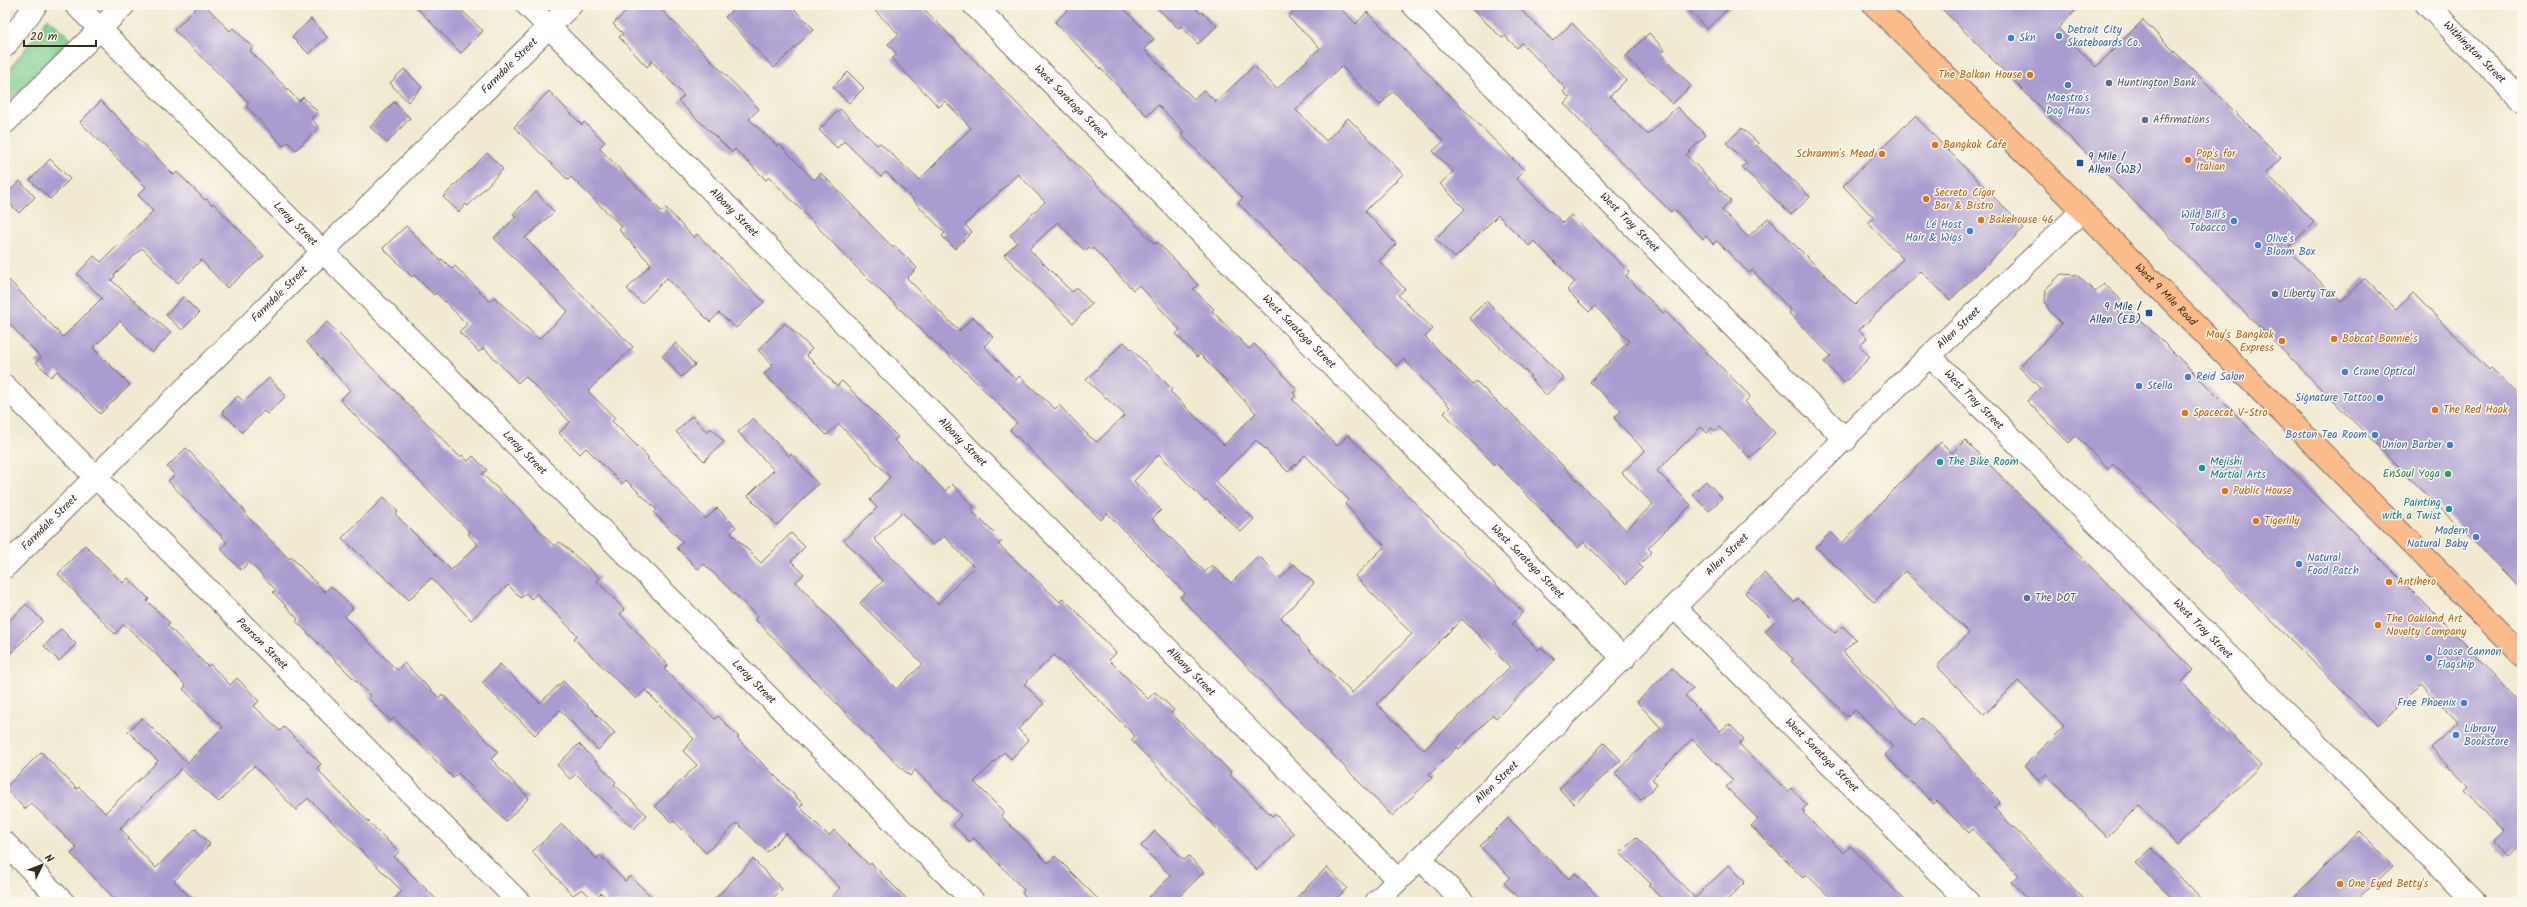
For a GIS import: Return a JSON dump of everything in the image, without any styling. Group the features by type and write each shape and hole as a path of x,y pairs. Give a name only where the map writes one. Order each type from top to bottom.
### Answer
{"main road":[{"name":"West 9 Mile Road","path":"1874,5 2082,211 2522,655"}],"street":[{"path":"5,46 36,5"},
{"name":"Leroy Street","path":"76,5 101,28 323,252 974,902"},
{"path":"5,123 124,5"},
{"name":"Albany Street","path":"527,5 548,28 1398,880"},
{"name":"Farmdale Street","path":"5,567 571,5"},
{"name":"West Saratoga Street","path":"974,5 1624,659"},
{"name":"West Troy Street","path":"1413,5 1846,440"},
{"name":"Withington Street","path":"2427,5 2522,100"},
{"name":"Allen Street","path":"1376,902 1930,356 2082,211"},
{"name":"West Troy Street","path":"1930,356 2475,902"},
{"name":"Pearson Street","path":"5,386 519,902"},
{"name":"West Saratoga Street","path":"1675,608 1968,902"},
{"path":"5,843 63,902"},
{"path":"1420,858 1463,902"}],"green space":[{"path":"48,18 71,39 5,105 5,76"}],"building":[{"path":"199,5 205,5 230,31 233,28 253,48 250,51 299,101 303,97 318,112 311,118 319,127 296,150 288,142 283,146 246,106 249,103 174,30"},
{"path":"414,5 456,5 483,31 461,53"},
{"path":"633,5 657,5 759,109 749,119 777,146 779,144 814,180 821,173 893,248 895,246 917,268 907,278 959,331 973,317 993,337 984,346 1016,380 1019,376 1055,409 1059,405 1090,437 1097,442 1125,415 1086,380 1124,342 1172,389 1170,391 1224,445 1256,413 1200,354 1197,357 1176,334 1180,330 1139,285 1133,290 1093,248 1092,250 1089,247 1085,251 1058,222 1029,249 1072,292 1077,288 1092,304 1073,323 1004,255 1017,242 1010,235 1045,202 1018,174 965,225 972,232 955,249 942,236 945,233 886,172 881,177 844,141 837,148 819,130 840,109 877,145 880,143 919,180 971,128 945,101 939,107 892,59 897,54 888,44 899,34 869,5 920,5 1155,244 1157,242 1181,266 1198,285 1193,289 1214,309 1212,311 1249,349 1254,344 1297,390 1293,393 1296,396 1292,399 1337,446 1348,435 1523,612 1512,624 1538,650 1541,647 1555,660 1496,718 1493,715 1459,749 1457,747 1429,775 1432,778 1392,816 1180,597 1185,593 1107,513 1101,520 1010,430 1017,423 962,368 865,276 769,177 766,180 735,149 732,152 678,101 684,96 652,61 647,67 619,37 623,34 613,24","holes":["1256,440 1288,472 1305,455 1349,500 1345,504 1385,546 1355,576 1412,634 1352,693 1301,642 1298,635 1281,618 1314,583 1294,564 1281,578 1259,556 1231,583 1212,565 1205,572 1152,519 1161,510 1134,481 1159,454 1205,501 1206,499 1241,532 1254,519 1215,481","1462,619 1510,667 1424,750 1377,704"]},
{"path":"738,5 790,5 814,29 774,68 725,17"},
{"path":"1073,5 1120,5 1154,39 1144,49 1194,99 1204,90 1216,102 1254,66 1277,89 1320,48 1288,17 1300,5 1337,5 1356,24 1367,12 1524,170 1516,179 1563,223 1571,215 1629,272 1626,276 1663,313 1665,311 1750,396 1745,402 1775,433 1750,458 1719,427 1715,431 1712,428 1707,433 1701,427 1657,471 1691,505 1648,548 1652,552 1639,565 1642,568 1626,584 1584,542 1578,548 1497,464 1495,465 1473,443 1444,413 1450,407 1403,359 1396,366 1319,284 1238,203 1243,198 1181,134 1184,132 1158,105 1147,116 1055,22","holes":["1341,66 1380,105 1393,91 1444,141 1433,151 1453,172 1440,184 1465,209 1435,239 1455,258 1498,215 1529,246 1534,241 1575,282 1567,290 1589,312 1595,306 1629,341 1590,382 1621,411 1614,418 1645,451 1622,473 1653,504 1626,530 1507,409 1505,410 1476,381 1473,385 1425,337 1433,329 1398,295 1405,289 1379,261 1396,244 1365,211 1403,174 1348,118 1326,141 1296,110"]},
{"path":"1154,5 1201,5 1196,9 1200,13 1202,12 1217,26 1198,44 1181,26 1178,28"},
{"path":"1468,5 1516,5 1553,41 1572,23 1626,80 1610,96 1648,135 1677,107 1706,135 1686,155 1731,201 1722,210 1748,237 1768,218 1855,305 1903,259 1868,223 1874,218 1843,186 1915,116 2024,228 1950,300 1921,271 1859,330 1867,338 1860,346 1870,357 1844,383 1824,362 1831,356 1789,313 1791,310 1752,270 1749,273 1717,241 1713,244 1706,236 1703,239 1674,209 1671,212 1564,104 1570,98 1563,92 1566,89 1522,43 1517,48 1505,36 1502,38"},
{"path":"1684,5 1732,5 1707,29"},
{"path":"1938,5 2081,5 2058,28 2096,67 2143,20 2281,158 2266,173 2314,222 2287,249 2341,302 2365,278 2396,309 2413,293 2489,370 2491,368 2522,398 2522,590"},
{"path":"311,19 327,37 309,54 292,37"},
{"path":"1649,33 1665,50 1661,54 1691,86 1672,104 1626,56"},
{"path":"404,69 422,87 408,102 390,83"},
{"path":"848,72 864,88 849,103 833,87"},
{"path":"549,91 582,125 584,122 605,142 599,148 662,212 666,208 694,238 697,234 764,302 736,328 719,313 710,322 667,278 642,303 627,289 651,264 619,230 622,227 571,177 568,180 514,127"},
{"path":"101,101 174,175 177,172 205,200 207,199 212,205 213,203 264,256 227,288 201,260 178,283 142,248 114,275 115,277 111,280 171,333 152,353 120,321 93,348 130,385 100,414 57,371 51,377 36,362 41,358 5,319 5,276 63,337 102,298 77,274 94,256 101,262 153,211 138,195 146,187 80,122"},
{"path":"394,102 410,118 387,143 370,127"},
{"path":"1742,128 1758,143 1756,145 1810,197 1791,215 1742,167 1747,163 1726,143"},
{"path":"487,153 503,169 468,206 466,204 459,212 443,197"},
{"path":"50,159 70,179 50,199 30,180"},
{"path":"20,181 35,197 19,213 5,199 5,196"},
{"path":"536,192 554,212 525,238 633,347 588,391 615,418 612,421 706,519 717,508 736,527 731,533 761,563 791,533 805,547 791,561 804,574 796,582 896,689 923,664 860,603 883,581 844,540 877,508 870,500 890,477 839,424 827,435 764,374 773,365 758,350 785,323 812,349 806,355 837,386 842,381 898,437 894,440 945,491 952,484 974,507 971,510 1002,541 998,544 1060,602 1063,598 1078,613 1116,653 1109,660 1148,699 1155,692 1174,710 1171,713 1232,773 1230,775 1272,816 1275,814 1294,834 1257,870 1131,740 1135,736 1054,655 1024,684 1044,704 1018,729 1029,740 1011,759 1004,752 974,782 1004,812 1001,816 1048,863 1055,856 1101,902 1031,902 1022,893 1024,890 974,838 970,842 953,825 961,815 915,770 910,776 874,742 755,619 758,617 704,564 698,569 677,548 683,542 654,513 657,510 626,480 622,484 586,448 580,454 559,433 570,422 525,376 518,383 484,348 479,352 459,332 467,324 436,293 434,295 414,275 412,277 383,248 406,226 440,260 442,259 452,269 455,266 489,301 494,297 539,339 568,311 494,238 516,217 513,214","holes":["902,512 933,545 944,536 974,567 938,604 874,539"]},
{"path":"2061,274 2077,275 2095,292 2104,283 2463,642 2522,705 2522,852 2517,847 2506,857 2492,842 2503,831 2465,791 2469,787 2431,748 2458,722 2421,683 2378,726 2113,464 2108,468 2076,436 2069,443 2027,401 2040,388 2019,367 2062,324 2049,310 2045,302 2046,289"},
{"path":"183,297 199,313 182,330 166,315"},
{"path":"1486,301 1564,378 1546,395 1529,377 1531,376 1469,318"},
{"path":"327,322 460,457 462,455 468,461 473,456 487,470 482,474 513,503 554,546 560,542 600,578 597,581 625,610 620,614 668,665 664,669 715,719 718,716 739,737 737,738 803,804 800,807 829,836 834,830 869,865 871,863 910,902 827,902 840,888 786,833 767,852 737,823 706,853 674,821 672,823 655,806 697,765 683,751 694,739 645,690 636,699 574,639 577,635 537,594 531,599 526,593 521,598 508,585 471,620 431,578 409,600 342,538 384,497 398,512 395,514 451,570 478,545 468,534 470,532 340,400 350,390 306,342"},
{"path":"676,343 695,365 681,377 662,356"},
{"path":"269,378 286,396 267,414 264,411 242,432 222,412 238,396 244,402"},
{"path":"692,416 707,432 711,428 724,442 704,461 676,432"},
{"path":"753,418 789,456 791,454 818,484 777,525 748,496 774,470 738,432"},
{"name":"The DOT","path":"1965,440 2193,670 2182,682 2261,765 2178,845 2139,805 2107,837 2046,774 2039,781 2025,765 2064,726 2018,681 1984,715 1937,666 1969,633 1905,571 1874,602 1816,547 1831,532 1842,543 1941,442 1952,453"},
{"path":"186,448 246,512 245,514 289,559 291,557 325,592 331,586 353,608 344,617 397,670 404,663 439,698 442,694 498,752 491,759 529,798 506,821 458,773 453,778 394,718 391,721 368,698 371,696 296,621 298,619 273,592 276,590 249,562 241,570 221,549 227,542 168,481 175,475 167,467"},
{"path":"1706,481 1722,498 1709,511 1692,494"},
{"path":"85,545 123,583 128,578 149,599 147,601 170,623 167,625 207,666 210,664 230,685 237,678 259,701 254,706 280,731 284,727 321,764 317,768 325,778 399,852 394,857 439,902 391,902 402,891 308,798 296,810 254,766 219,802 181,769 120,828 129,838 128,839 156,868 195,829 210,844 174,881 195,902 118,902 71,854 77,848 31,803 25,809 5,788 41,752 77,789 79,787 105,813 158,761 128,731 142,718 187,763 223,727 183,689 186,686 160,658 124,624 115,634 58,574"},
{"path":"1764,573 1794,602 1798,598 1835,633 1842,626 1856,639 1843,652 1915,725 1922,718 1942,737 2000,802 1994,808 2087,902 2031,902 2011,882 2018,875 1973,829 1969,833 1937,801 1934,804 1885,755 1893,747 1855,710 1848,717 1791,661 1793,659 1765,631 1774,622 1745,593"},
{"path":"26,604 43,621 5,659 5,625"},
{"path":"61,629 76,644 59,661 44,646"},
{"path":"500,664 540,703 563,681 615,733 598,750 560,710 535,735 482,683"},
{"path":"1672,668 1693,689 1685,696 1720,731 1729,724 1744,739 1739,744 1788,792 1791,788 1807,805 1802,810 1805,811 1803,813 1844,853 1850,846 1907,902 1835,902 1806,874 1803,878 1751,826 1758,819 1726,787 1733,780 1692,739 1652,779 1657,785 1641,800 1615,773 1661,728 1637,702"},
{"path":"1604,743 1621,760 1574,804 1559,789"},
{"path":"579,744 616,782 614,784 647,815 634,829 576,774 570,779 557,765"},
{"path":"1508,818 1569,879 1575,873 1603,902 1522,902 1504,883 1510,877 1480,846"},
{"path":"562,824 597,859 600,855 625,881 630,876 657,902 605,902 607,899 601,893 594,900 582,889 573,895 532,852"},
{"path":"1155,831 1184,860 1189,856 1204,872 1174,902 1144,902 1171,876 1141,846"},
{"name":"One Eyed Betty's","path":"2360,831 2393,866 2355,902 2289,902"},
{"path":"1636,837 1695,898 1729,865 1745,882 1725,902 1665,902 1649,886 1651,884 1620,853"},
{"path":"2152,848 2204,902 2176,902 2136,863"},
{"path":"753,859 782,889 769,902 712,902"},
{"path":"1327,867 1347,888 1333,902 1292,902"}],"place":[{"name":"Detroit City Skateboards Co.","path":"2059,36"},
{"name":"Skn","path":"2011,38"},
{"name":"The Balkan House","path":"2030,75"},
{"name":"Huntington Bank","path":"2109,83"},
{"name":"Maestro's Dog Haus","path":"2068,85"},
{"name":"Affirmations","path":"2145,120"},
{"name":"Bangkok Cafe","path":"1935,145"},
{"name":"Schramm's Mead","path":"1882,154"},
{"name":"Pop's for Italian","path":"2188,160"},
{"name":"9 Mile / Allen (WB)","path":"2080,163"},
{"name":"Secreto Cigar Bar & Bistro","path":"1926,199"},
{"name":"Bakehouse 46","path":"1981,220"},
{"name":"Wild Bill's Tobacco","path":"2234,221"},
{"name":"Lé Host Hair & Wigs","path":"1970,231"},
{"name":"Olive's Bloom Box","path":"2258,245"},
{"name":"Liberty Tax","path":"2275,294"},
{"name":"9 Mile / Allen (EB)","path":"2149,313"},
{"name":"Bobcat Bonnie’s","path":"2334,339"},
{"name":"May's Bangkok Express","path":"2282,341"},
{"name":"Crane Optical","path":"2345,372"},
{"name":"Reid Salon","path":"2188,377"},
{"name":"Stella","path":"2139,386"},
{"name":"Signature Tattoo","path":"2380,398"},
{"name":"The Red Hook","path":"2435,410"},
{"name":"Spacecat V-Stro","path":"2185,413"},
{"name":"Boston Tea Room","path":"2375,435"},
{"name":"Union Barber","path":"2450,445"},
{"name":"The Bike Room","path":"1940,462"},
{"name":"Mejishi Martial Arts","path":"2202,468"},
{"name":"EnSoul Yoga","path":"2448,474"},
{"name":"Public House","path":"2225,491"},
{"name":"Painting with a Twist","path":"2449,509"},
{"name":"Tigerlily","path":"2256,521"},
{"name":"Modern Natural Baby","path":"2476,537"},
{"name":"Natural Food Patch","path":"2299,564"},
{"name":"Antihero","path":"2389,582"},
{"name":"The DOT","path":"2027,598"},
{"name":"The Oakland Art Novelty Company","path":"2378,625"},
{"name":"Loose Cannon Flagship","path":"2429,658"},
{"name":"Free Phoenix","path":"2464,703"},
{"name":"Library Bookstore","path":"2456,735"},
{"name":"One Eyed Betty's","path":"2340,884"}]}
